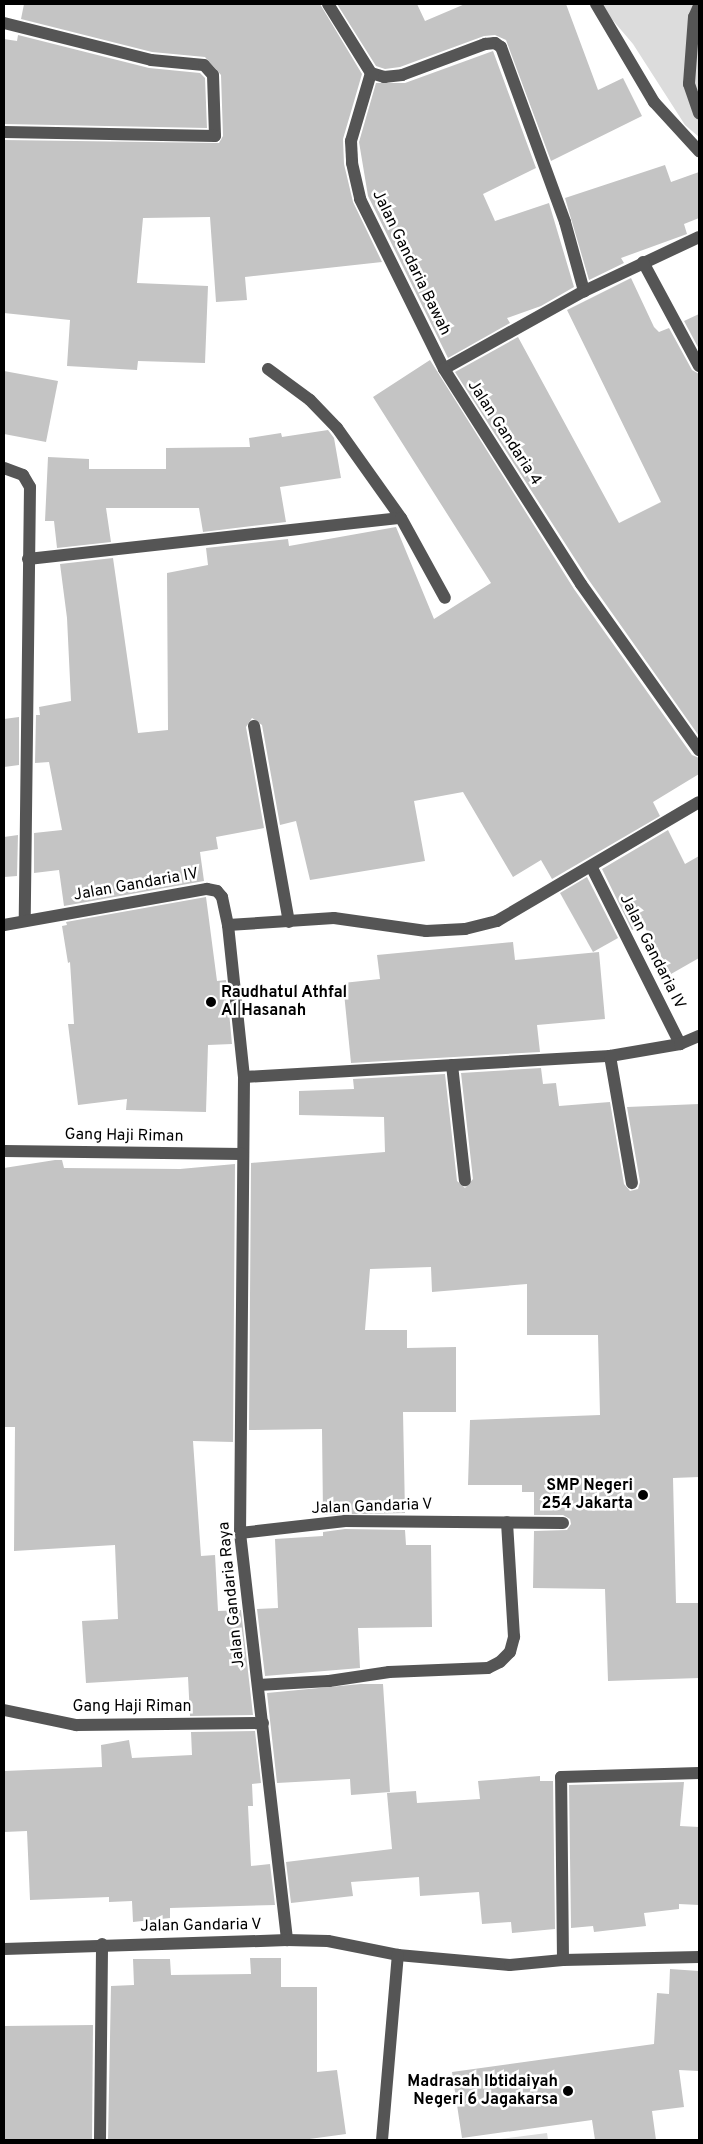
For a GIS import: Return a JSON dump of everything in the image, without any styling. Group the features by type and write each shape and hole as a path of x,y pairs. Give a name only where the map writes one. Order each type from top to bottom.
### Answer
{"street":[{"path":"328,4 371,73 384,77 402,75 485,44 495,43 501,47 564,222 584,291"},
{"path":"596,4 654,102 699,151"},
{"path":"699,6 694,17 689,84 699,113"},
{"path":"4,23 150,60 204,66 213,75 215,136 4,132"},
{"name":"Jalan Gandaria Bawah","path":"371,73 351,141 355,178 360,199 444,369"},
{"name":"Jalan Gandaria 4","path":"699,237 584,291 444,369 581,584 699,750"},
{"path":"644,262 699,366"},
{"path":"268,368 310,400 337,428 401,518 445,598"},
{"path":"4,468 23,475 28,482 30,495 26,921"},
{"path":"28,559 401,518"},
{"path":"254,726 289,922"},
{"path":"228,925 334,918 426,932 465,930 497,921 592,868 699,802"},
{"name":"Jalan Gandaria IV","path":"592,868 680,1044"},
{"name":"Jalan Gandaria IV","path":"4,925 207,889 217,891 222,897 228,925 244,1078 243,1154"},
{"path":"244,1078 610,1056 680,1044 699,1036"},
{"path":"610,1056 632,1183"},
{"path":"452,1065 465,1180"},
{"name":"Gang Haji Riman","path":"4,1151 243,1154"},
{"name":"Jalan Gandaria Raya","path":"243,1154 240,1533 287,1940"},
{"name":"Jalan Gandaria V","path":"240,1533 345,1521 563,1523"},
{"path":"258,1685 329,1681 389,1672 488,1668 500,1662 510,1652 514,1637 506,1522"},
{"name":"Gang Haji Riman","path":"4,1710 76,1725 263,1723"},
{"path":"563,1960 561,1777 699,1773"},
{"name":"Jalan Gandaria V","path":"4,1949 102,1944 287,1940 328,1941 398,1955 510,1965 563,1960 699,1957"},
{"path":"100,2140 102,1944"},
{"path":"382,2140 398,1955"}],"shaded area":[{"path":"599,4 699,4 699,137 685,125 633,44"},
{"path":"547,2133 548,2140 493,2140"}],"building":[{"path":"24,4 320,4 362,74 343,139 344,164 353,202 382,262 245,277 247,300 216,302 210,217 143,218 137,283 208,286 205,363 138,361 137,370 67,366 70,320 4,313 4,140 219,143 223,136 221,75 205,57 152,52 21,19"},
{"path":"337,4 417,4 425,21 465,4 566,4 598,90 623,78 642,116 551,161 506,40 495,35 484,36 400,67 385,69 376,66"},
{"path":"18,35 149,68 200,73 205,78 207,128 4,124 4,39 17,41"},
{"path":"493,51 536,168 483,194 495,221 549,203 574,287 541,306 507,318 510,323 448,358 368,196 359,142 376,83 405,83"},
{"path":"665,165 671,182 699,172 699,218 684,224 687,234 621,258 624,263 589,280 565,198"},
{"path":"631,278 654,327 659,332 669,328 692,370 699,374 699,736 588,579 455,372 518,337 619,523 661,502 567,310"},
{"path":"699,314 699,349 684,321"},
{"path":"430,360 574,589 692,755 699,758 699,774 653,802 660,816 552,879 541,860 513,877 463,792 414,801 425,861 310,880 296,821 280,825 262,725 252,718 246,727 264,828 216,837 218,849 200,852 204,881 64,906 59,870 34,873 34,833 62,830 49,762 35,763 36,715 40,715 39,707 71,701 67,618 60,564 113,558 138,733 168,730 167,573 208,565 206,548 288,539 289,546 396,527 434,619 491,583 373,397"},
{"path":"4,371 58,381 46,442 4,434"},
{"path":"328,430 334,438 341,478 280,487 286,522 203,532 199,508 106,508 111,542 57,548 54,521 45,521 48,457 89,459 89,469 166,469 166,448 250,447 249,438 281,433 282,437"},
{"path":"19,717 19,765 4,767 4,719"},
{"path":"668,830 685,864 699,856 699,958 671,974 643,924 632,930 602,869"},
{"path":"18,835 17,876 4,877 4,837"},
{"path":"587,877 618,938 593,952 560,893"},
{"path":"206,897 217,981 226,980 232,1044 208,1045 206,1112 126,1110 127,1099 78,1105 68,1024 74,1024 70,962 68,963 62,926 67,925 66,922"},
{"path":"513,942 515,960 599,952 605,1019 537,1025 540,1052 351,1063 343,983 380,979 377,955"},
{"path":"541,1068 543,1084 556,1083 559,1106 610,1102 624,1184 630,1191 638,1189 640,1182 627,1107 699,1104 699,1477 673,1478 676,1603 699,1603 699,1678 608,1681 605,1589 533,1588 534,1531 567,1530 571,1524 570,1519 563,1515 534,1515 534,1492 522,1492 522,1485 468,1485 470,1420 600,1415 598,1335 527,1335 527,1284 432,1292 431,1267 370,1269 365,1330 407,1330 407,1348 456,1347 456,1412 403,1412 405,1513 323,1515 322,1429 249,1430 251,1163 385,1152 384,1117 299,1115 299,1091 354,1089 353,1079 445,1074 457,1181 465,1188 473,1179 461,1073"},
{"path":"62,1160 64,1168 180,1169 235,1164 233,1442 193,1441 201,1556 215,1555 218,1611 241,1610 253,1715 190,1716 188,1677 86,1683 82,1621 118,1619 115,1545 14,1551 15,1427 4,1427 4,1168"},
{"path":"345,1529 405,1530 406,1545 431,1545 432,1627 358,1628 360,1668 265,1676 257,1609 278,1608 275,1539 323,1536 323,1532"},
{"path":"361,1684 383,1684 390,1792 351,1795 350,1779 277,1783 267,1693"},
{"path":"255,1731 261,1783 252,1784 253,1806 248,1806 251,1866 270,1864 275,1905 170,1908 170,1918 133,1922 132,1901 109,1902 109,1897 30,1900 27,1831 4,1832 4,1771 102,1767 101,1745 129,1740 132,1758 192,1755 191,1732"},
{"path":"540,1776 540,1781 553,1781 555,1929 512,1933 511,1922 482,1924 479,1892 420,1896 419,1877 351,1882 353,1896 291,1903 286,1862 392,1849 387,1793 416,1791 417,1803 480,1799 478,1781"},
{"path":"684,1782 680,1826 699,1827 699,1905 679,1904 679,1909 644,1913 646,1926 594,1932 593,1926 571,1928 569,1785"},
{"path":"250,1958 281,1958 281,1987 317,1987 317,2072 337,2070 346,2134 302,2140 108,2140 111,1986 134,1985 133,1959 170,1959 171,1975 251,1974"},
{"name":"Madrasah Ibtidaiyah Negeri 6 Jagakarsa","path":"670,1969 699,1971 699,2071 679,2070 684,2107 652,2111 656,2140 595,2140 592,2120 462,2138 452,2072 654,2044 657,1993 669,1994"},
{"path":"93,2025 92,2140 4,2140 4,2026"}],"place":[{"name":"Raudhatul Athfal Al Hasanah","path":"211,1002"},
{"name":"SMP Negeri 254 Jakarta","path":"643,1495"},
{"name":"Madrasah Ibtidaiyah Negeri 6 Jagakarsa","path":"568,2091"}]}
